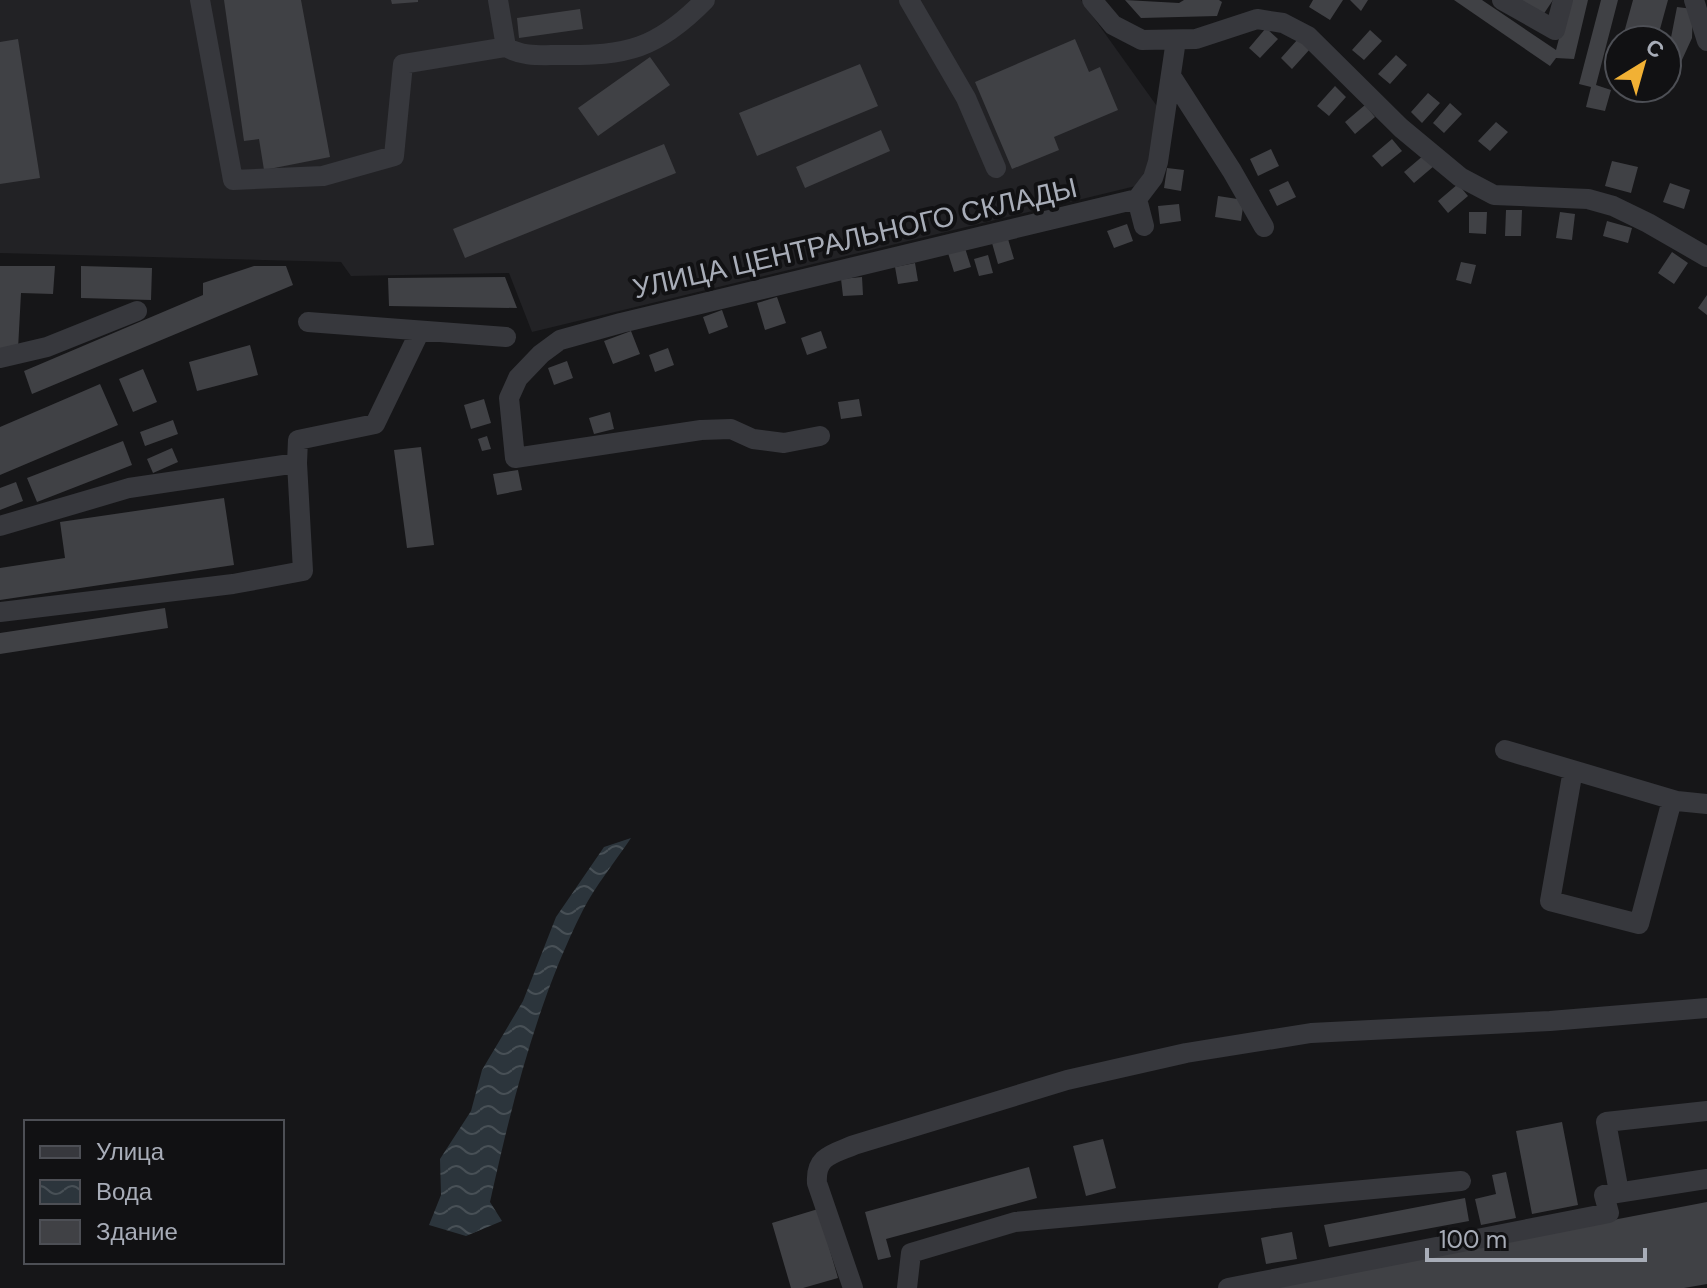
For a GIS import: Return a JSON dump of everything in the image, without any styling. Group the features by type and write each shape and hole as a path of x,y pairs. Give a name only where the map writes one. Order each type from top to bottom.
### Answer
{"street":[{"path":"200,0 233,180 323,176 394,156 403,64 506,47 519,55 604,56 643,47 684,21 705,0"},
{"path":"498,0 506,47"},
{"path":"909,0 966,98 996,168"},
{"path":"1092,0 1113,25 1142,40 1196,39 1257,19 1283,23 1308,36 1401,128 1460,177 1494,195 1588,199 1613,206 1707,257"},
{"path":"1502,0 1555,30 1563,0"},
{"path":"1695,1 1707,41"},
{"path":"1144,226 1137,199 1146,191 1158,162 1176,40"},
{"path":"1171,76 1264,227"},
{"name":"УЛИЦА ЦЕНТРАЛЬНОГО СКЛАДЫ","path":"820,436 784,443 753,439 731,429 701,430 515,458 509,398 518,378 560,340 1137,199"},
{"path":"0,358 47,347 137,311"},
{"path":"308,322 506,337"},
{"path":"0,612 233,584 303,571 298,440 375,424 420,331"},
{"path":"0,526 129,488 297,463"},
{"path":"1505,750 1672,800 1707,804"},
{"path":"1573,770 1550,901 1639,924 1672,800"},
{"path":"853,1288 817,1183 816,1171 819,1163 828,1156 854,1145 1067,1080 1186,1053 1311,1033 1550,1021 1707,1008"},
{"path":"1619,1192 1606,1122 1707,1111"},
{"path":"1228,1288 1609,1213 1604,1195 1707,1179"},
{"path":"907,1288 911,1253 1015,1222 1461,1181"}],"shaded area":[{"path":"0,0 1081,0 1159,109 1144,184 532,332 509,273 351,276 341,262 0,253"}],"water":[{"path":"631,838 583,910 539,1016 507,1127 490,1202 502,1221 466,1236 429,1225 441,1195 440,1159 471,1111 482,1070 523,1001 556,917 604,847"}],"building":[{"path":"224,0 301,0 330,157 264,170 259,139 244,141"},
{"path":"391,0 418,0 418,2 392,4"},
{"path":"1125,0 1222,2 1217,16 1141,18"},
{"path":"1313,0 1343,0 1330,20 1309,7"},
{"path":"1350,0 1368,0 1361,11"},
{"path":"1454,0 1482,0 1556,50 1569,0 1588,0 1574,59 1556,58 1550,66"},
{"path":"1512,0 1553,0 1541,18"},
{"path":"1601,0 1618,0 1612,24 1603,24 1603,58 1596,85 1603,87 1603,104 1607,104 1605,111 1586,107 1591,87 1579,84"},
{"path":"1633,0 1668,0 1661,24 1626,24"},
{"path":"1677,7 1693,9 1692,38 1683,58 1683,24 1674,24"},
{"path":"580,9 583,29 519,38 517,18"},
{"path":"1266,28 1278,39 1260,58 1249,48"},
{"path":"1370,30 1382,41 1364,60 1352,50"},
{"path":"18,39 40,178 0,184 0,42"},
{"path":"1075,39 1089,72 1100,67 1118,110 1054,137 1059,150 1012,169 975,82"},
{"path":"1298,39 1310,49 1292,69 1281,58"},
{"path":"1396,55 1407,65 1390,84 1378,74"},
{"path":"650,57 670,85 598,136 578,108"},
{"path":"860,64 878,106 757,156 739,113"},
{"path":"1335,86 1346,97 1329,116 1317,106"},
{"path":"1428,93 1440,103 1422,123 1411,112"},
{"path":"1450,103 1462,114 1444,133 1433,123"},
{"path":"1365,105 1375,117 1355,134 1345,122"},
{"path":"1496,122 1508,132 1490,151 1478,141"},
{"path":"881,130 890,151 805,188 796,167"},
{"path":"1392,139 1402,151 1382,167 1372,156"},
{"path":"664,144 676,173 465,258 453,229"},
{"path":"1271,149 1279,166 1258,176 1250,159"},
{"path":"1424,155 1434,166 1414,183 1404,172"},
{"path":"1612,161 1638,167 1631,193 1605,186"},
{"path":"1167,168 1184,170 1181,191 1164,188"},
{"path":"1288,181 1296,197 1277,206 1269,190"},
{"path":"1670,183 1690,190 1684,209 1663,202"},
{"path":"1458,184 1468,196 1448,213 1438,201"},
{"path":"1218,196 1244,200 1241,221 1215,217"},
{"path":"1179,204 1181,221 1160,224 1158,206"},
{"path":"1506,210 1522,210 1521,236 1505,236"},
{"path":"1469,212 1487,212 1486,234 1469,233"},
{"path":"1560,212 1575,214 1572,240 1556,238"},
{"path":"1607,221 1632,228 1628,243 1603,236"},
{"path":"1127,224 1133,241 1114,248 1107,231"},
{"path":"1008,239 1014,259 998,264 992,243"},
{"path":"965,248 971,267 954,272 948,253"},
{"path":"1672,252 1688,263 1674,284 1658,273"},
{"path":"988,255 993,273 979,276 974,259"},
{"path":"1461,262 1476,265 1471,284 1456,280"},
{"path":"915,263 918,281 898,284 895,267"},
{"path":"0,266 55,266 53,294 21,293 18,349 0,349"},
{"path":"81,266 152,268 151,300 81,298"},
{"path":"254,266 286,266 293,285 32,394 24,371 203,295 203,283"},
{"path":"505,277 517,308 389,306 388,278"},
{"path":"862,277 863,295 843,296 841,279"},
{"path":"1707,295 1707,315 1698,308"},
{"path":"777,297 786,323 765,330 757,303"},
{"path":"722,310 728,327 709,334 703,317"},
{"path":"631,331 640,354 613,364 604,341"},
{"path":"821,331 827,348 807,355 801,338"},
{"path":"250,345 258,375 197,391 189,362"},
{"path":"668,348 674,365 655,372 649,355"},
{"path":"567,361 573,378 554,385 548,368"},
{"path":"143,369 157,402 133,412 119,379"},
{"path":"100,384 118,425 0,475 0,427"},
{"path":"484,399 491,423 471,429 464,405"},
{"path":"859,399 862,416 841,419 838,402"},
{"path":"610,412 614,429 594,434 589,418"},
{"path":"173,420 178,434 145,446 140,432"},
{"path":"487,436 491,449 482,451 478,439"},
{"path":"123,441 132,465 37,502 27,478"},
{"path":"421,447 434,545 407,548 394,450"},
{"path":"172,448 178,462 153,473 147,459"},
{"path":"518,470 522,490 497,495 493,474"},
{"path":"16,482 23,501 0,510 0,488"},
{"path":"224,498 234,565 0,600 0,568 65,558 60,522"},
{"path":"165,608 168,628 0,654 0,633"},
{"path":"1562,1122 1578,1205 1532,1214 1516,1131"},
{"path":"1103,1139 1116,1188 1086,1196 1073,1146"},
{"path":"1029,1167 1037,1198 886,1239 891,1257 878,1260 865,1212"},
{"path":"1506,1172 1516,1218 1481,1225 1475,1199 1496,1194 1492,1175"},
{"path":"1465,1198 1469,1221 1329,1247 1324,1225"},
{"path":"1707,1202 1707,1284 1684,1288 1258,1288"},
{"path":"818,1209 838,1278 803,1288 791,1288 772,1223"},
{"path":"1292,1232 1297,1259 1266,1264 1261,1238"}]}
